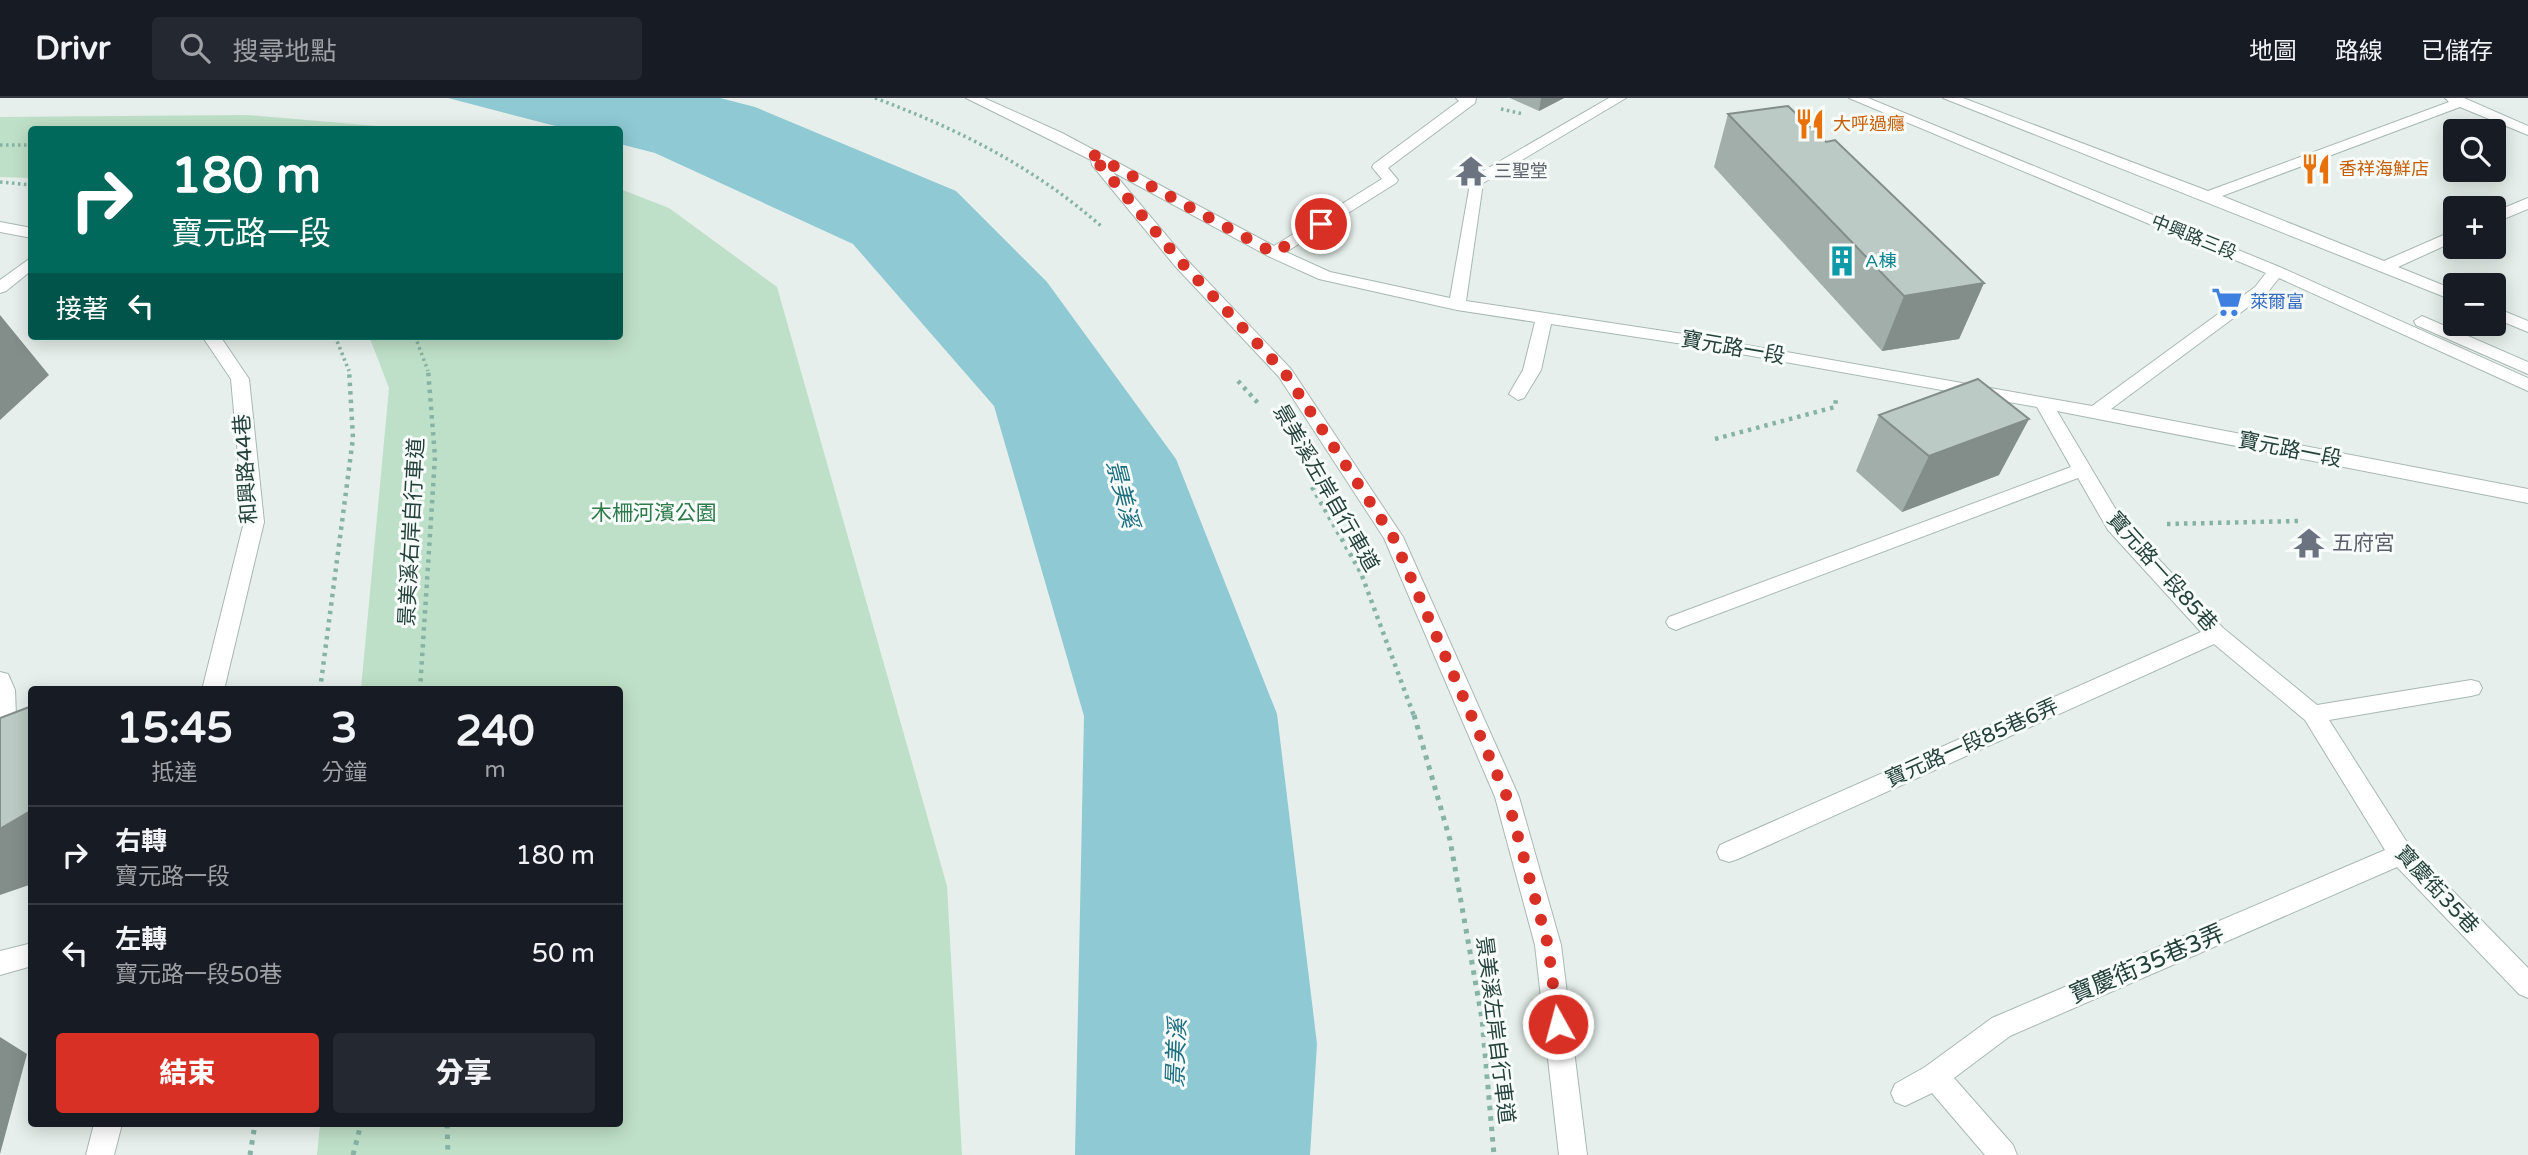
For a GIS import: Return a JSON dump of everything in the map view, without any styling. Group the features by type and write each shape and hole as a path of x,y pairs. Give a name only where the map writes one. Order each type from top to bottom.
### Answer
{"street":[{"path":"981,101 1011,98"},
{"path":"1274,253 1391,180 1379,167 1470,100 1463,98"},
{"path":"1457,305 1476,181 1619,98"},
{"name":"中興路三段","path":"1856,98 2276,271 2528,386"},
{"name":"中興路三段","path":"1950,98 2208,196 2443,291"},
{"path":"2208,196 2456,100 2528,131"},
{"name":"寶元路一段","path":"981,101 1090,153 1274,253 1325,276 1457,305 2095,412 2528,496"},
{"path":"1090,153 1181,262 1285,373 1393,537 1507,797 1548,945 1573,1155"},
{"path":"2506,213 2528,203"},
{"path":"0,228 28,232"},
{"path":"2387,266 2443,240"},
{"path":"0,288 28,265"},
{"path":"2095,412 2261,290 2276,271"},
{"path":"2358,308 2389,311 2420,320 2528,369"},
{"path":"2506,317 2528,327"},
{"path":"1518,394 1532,370 1544,318"},
{"name":"和興路44巷","path":"214,340 240,379 254,522 214,686"},
{"name":"寶元路一段85巷","path":"2042,403 2115,525 2216,634 2313,714"},
{"path":"1676,622 2082,470"},
{"name":"寶元路一段85巷6弄","path":"1729,852 2216,634"},
{"path":"0,680 4,690 4,768"},
{"path":"2313,714 2471,688"},
{"name":"寶慶街35巷","path":"2313,714 2401,854 2522,972"},
{"name":"寶慶街35巷3弄","path":"1905,1093 1935,1076 2001,1027 2401,854"},
{"path":"0,962 28,955"},
{"path":"1935,1076 2003,1155"},
{"path":"100,1155 107,1127"}],"path":[{"path":"875,98 948,125 1038,173 1102,227"},
{"path":"0,145 28,145"},
{"path":"0,182 28,185"},
{"path":"321,686 353,438 351,375 337,340"},
{"name":"景美溪右岸自行車道","path":"417,340 428,369 435,457 419,686"},
{"path":"1715,439 1835,407 1838,367"},
{"name":"景美溪左岸自行車道","path":"1236,378 1259,405"},
{"name":"景美溪左岸自行車道","path":"1311,484 1361,573 1409,698 1450,840 1482,1019 1494,1155"},
{"path":"2115,525 2300,521"},
{"path":"250,1155 255,1127"},
{"path":"353,1155 359,1127"},
{"path":"447,1127 448,1155"}],"green space":[{"path":"247,115 377,126 28,126 28,178 0,177 0,117"},
{"name":"木柵河濱公園","path":"623,190 669,208 777,287 947,886 962,1155 317,1155 320,1127 623,1127 623,686 361,686 389,388 371,340 623,340"}],"water":[{"name":"景美溪","path":"448,98 720,98 755,107 956,191 1047,282 1176,459 1277,714 1317,1044 1310,1155 1075,1155 1084,716 994,406 853,244 655,153 623,145 623,126 555,126"}],"building":[{"path":"1788,106 1826,142 1835,140 1984,283 1904,296 1728,114"},
{"path":"1978,379 2029,419 1929,456 1879,415"},
{"path":"28,708 28,812 0,829 0,718"}],"place":[{"name":"大呼過癮","path":"1810,124"},
{"name":"香祥海鮮店","path":"2316,169"},
{"name":"三聖堂","path":"1471,171"},
{"name":"A棟","path":"1842,261"},
{"name":"萊爾富","path":"2227,302"},
{"name":"五府宮","path":"2309,543"}],"route":[{"path":"1321,224 1274,253 1090,153 1181,262 1285,373 1393,537 1507,797 1548,945 1558,1024"}]}
